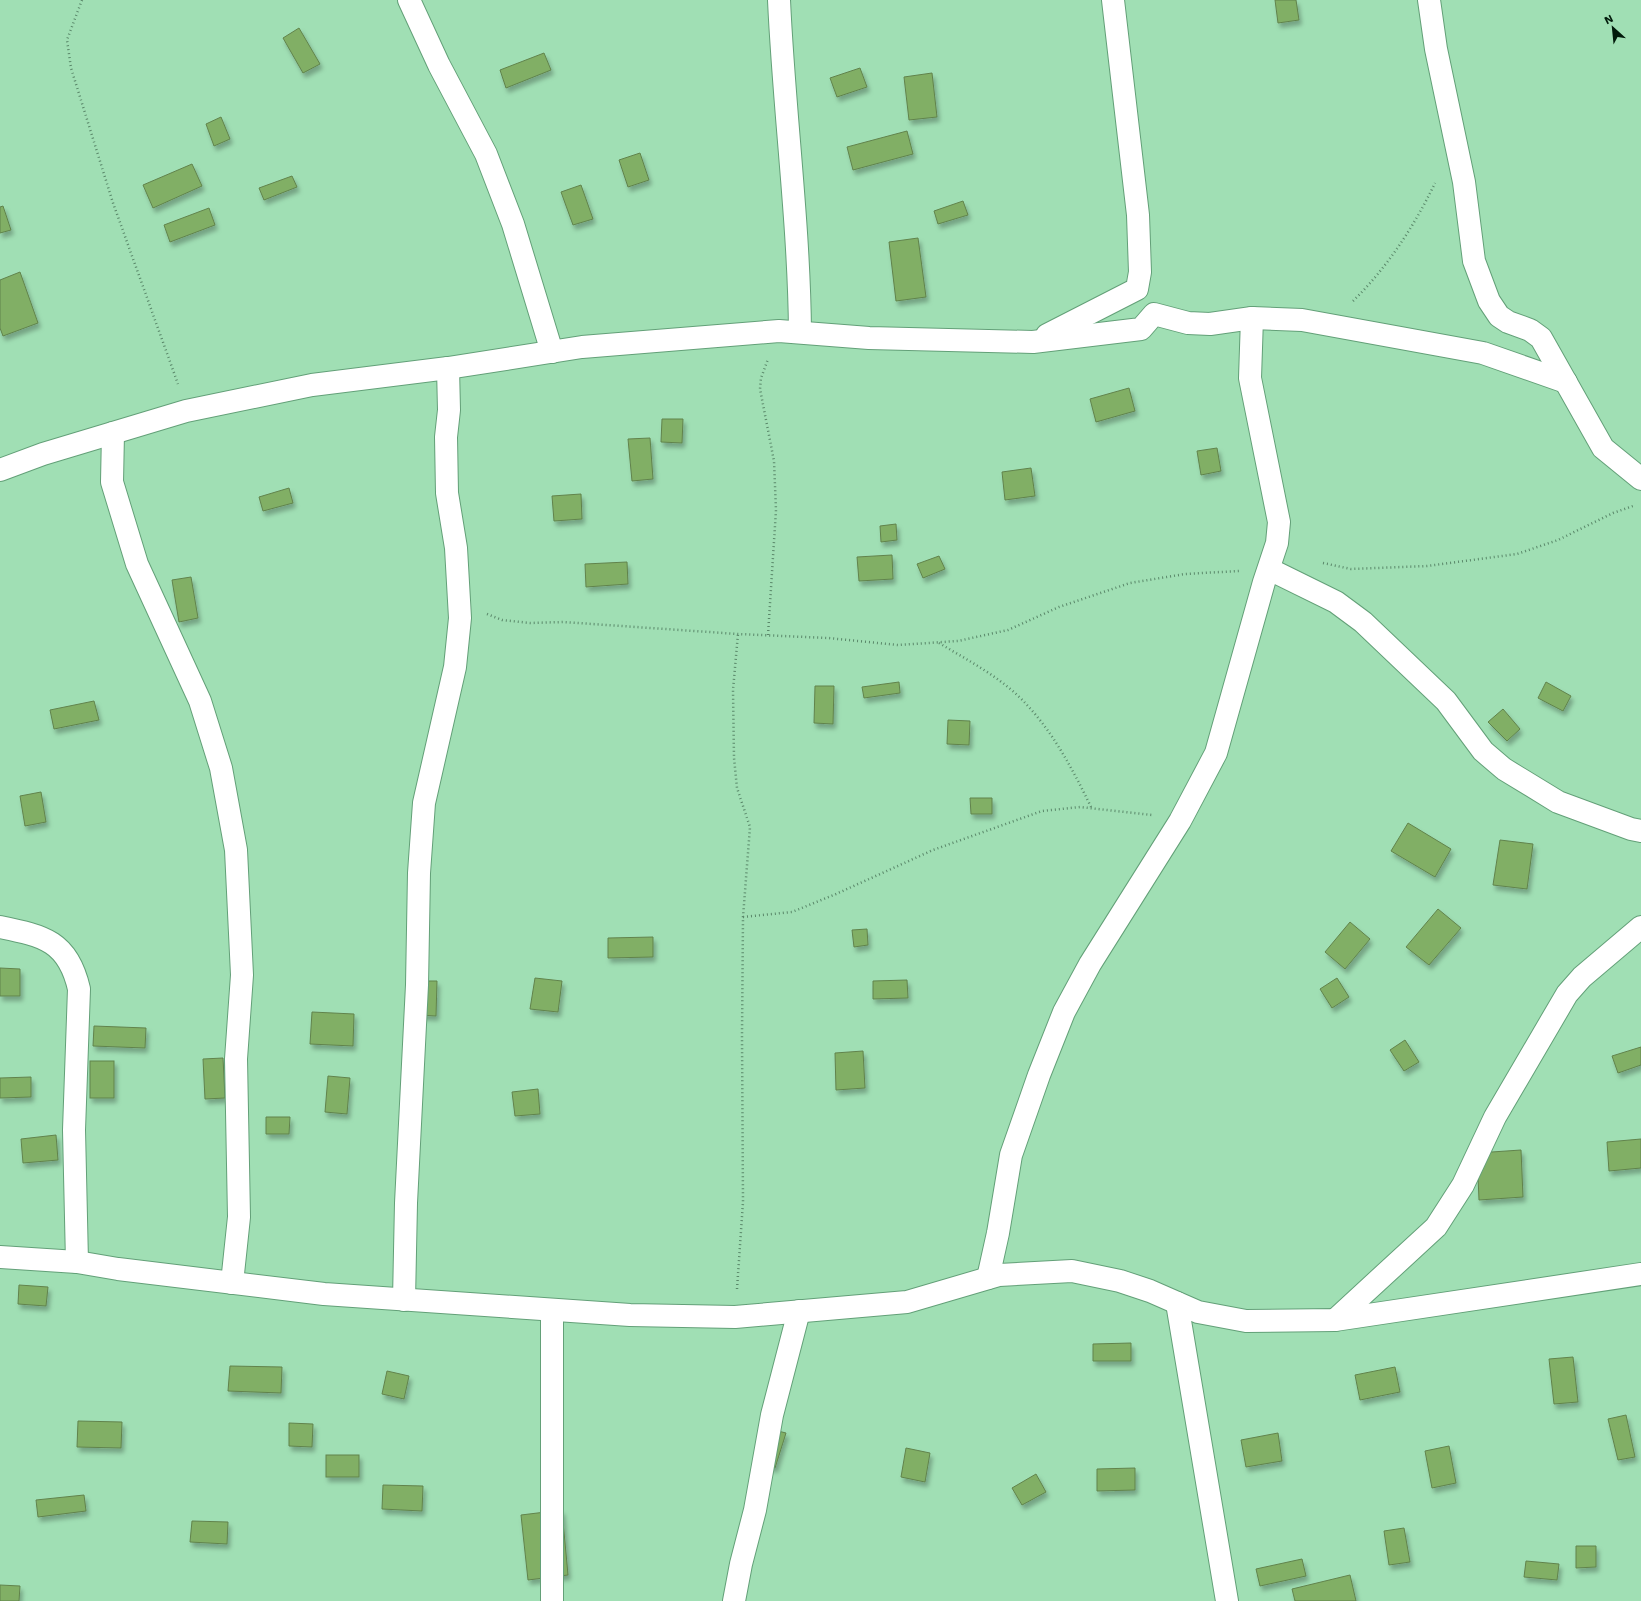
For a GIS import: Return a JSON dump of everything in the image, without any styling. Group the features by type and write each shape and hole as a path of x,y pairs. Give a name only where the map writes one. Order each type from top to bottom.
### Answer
{"street":[{"path":"409,0 439,65 486,154 512,224 552,352"},
{"path":"780,0 784,92 800,278 790,332"},
{"path":"1033,342 1137,289 1140,272 1138,215 1113,0"},
{"path":"1429,0 1436,48 1464,182 1474,261 1489,301 1499,316 1508,322 1530,330 1541,338 1603,448 1641,479"},
{"path":"0,470 43,454 186,412 312,385 448,368 582,347 790,332 869,338 1033,342 1141,329 1154,314 1195,323 1210,324 1252,318 1280,318 1329,325 1483,353 1566,382"},
{"path":"988,1278 998,1233 1011,1155 1039,1075 1064,1012 1090,964 1180,821 1216,753 1277,543 1279,522 1250,378 1252,318"},
{"path":"404,1300 406,1203 417,985 419,873 424,803 455,668 460,618 456,548 447,493 446,437 449,410 448,368"},
{"path":"113,433 112,482 137,564 200,701 221,768 236,850 242,975 236,1059 239,1217 232,1283"},
{"path":"1269,569 1336,602 1363,622 1446,701 1483,750 1504,769 1558,802 1631,829 1641,830"},
{"path":"0,927 47,939 66,956 74,971 79,989 74,1130 77,1262"},
{"path":"1335,1320 1436,1227 1463,1185 1495,1117 1567,994 1582,977 1641,927"},
{"path":"0,1257 77,1262 118,1269 324,1294 630,1315 735,1317 907,1302 999,1275 1072,1271 1120,1281 1150,1291 1198,1312 1246,1321 1335,1320 1641,1274"},
{"path":"1177,1303 1227,1601"},
{"path":"552,1310 552,1601"},
{"path":"734,1601 741,1564 755,1510 772,1415 799,1312"}],"path":[{"path":"82,0 67,40 71,68 113,203 174,369 186,412"},
{"path":"1329,325 1372,284 1422,211 1455,140"},
{"path":"768,635 775,503 774,461 760,389 761,378 790,332"},
{"path":"1320,562 1350,569 1427,566 1517,554 1558,540 1613,513 1639,503"},
{"path":"481,609 487,614 502,620 523,622 563,622 738,634 828,638 898,645 958,641 1008,630 1059,607 1130,583 1185,574 1269,569"},
{"path":"735,1317 743,1202 743,917 750,827 737,788 734,758 733,690 738,634"},
{"path":"939,642 997,679 1026,704 1052,736 1092,809"},
{"path":"743,917 792,912 836,894 933,850 1042,811 1080,807 1153,815 1180,821"}],"building":[{"path":"1275,0 1296,0 1299,20 1278,23"},
{"path":"299,28 320,64 303,73 283,38"},
{"path":"544,53 551,70 506,88 500,70"},
{"path":"860,68 867,87 837,97 830,78"},
{"path":"932,73 937,117 909,120 904,77"},
{"path":"221,117 230,139 214,146 206,124"},
{"path":"907,131 913,154 853,170 847,147"},
{"path":"640,153 649,180 628,187 619,160"},
{"path":"192,164 202,186 153,208 143,185"},
{"path":"292,176 297,187 264,200 259,188"},
{"path":"581,185 593,219 573,225 561,192"},
{"path":"963,201 968,215 938,224 934,211"},
{"path":"3,206 11,230 0,233 0,207"},
{"path":"209,208 215,225 170,242 164,225"},
{"path":"918,238 926,297 896,301 889,242"},
{"path":"20,272 38,323 3,336 0,328 0,280"},
{"path":"1129,388 1135,411 1096,422 1090,399"},
{"path":"662,419 683,419 682,443 661,442"},
{"path":"650,438 653,479 632,481 628,439"},
{"path":"1217,448 1221,471 1201,475 1197,451"},
{"path":"1031,468 1035,496 1005,500 1002,472"},
{"path":"289,488 293,503 263,511 259,497"},
{"path":"581,494 582,519 554,521 552,496"},
{"path":"896,524 897,540 881,542 880,526"},
{"path":"892,555 893,579 859,581 857,557"},
{"path":"939,556 945,569 923,578 917,564"},
{"path":"627,562 628,584 586,587 585,564"},
{"path":"191,577 198,618 179,622 172,580"},
{"path":"899,682 900,693 864,698 862,687"},
{"path":"1546,682 1571,696 1563,711 1538,698"},
{"path":"815,686 834,686 833,724 814,723"},
{"path":"94,701 99,720 54,729 50,710"},
{"path":"1503,709 1520,729 1507,741 1488,722"},
{"path":"948,720 970,721 969,745 947,744"},
{"path":"41,792 46,822 25,826 20,796"},
{"path":"970,798 992,798 992,814 971,814"},
{"path":"1408,823 1451,849 1435,877 1391,851"},
{"path":"1500,840 1533,844 1527,889 1493,885"},
{"path":"1438,909 1461,928 1429,965 1406,947"},
{"path":"1350,922 1370,939 1345,969 1325,952"},
{"path":"867,929 868,945 854,947 852,930"},
{"path":"653,937 653,957 608,958 608,938"},
{"path":"0,968 20,969 20,996 0,996"},
{"path":"535,978 562,981 558,1012 530,1009"},
{"path":"1337,978 1349,997 1332,1008 1320,989"},
{"path":"907,980 908,998 873,999 873,981"},
{"path":"418,981 437,981 436,1016 417,1015"},
{"path":"312,1012 354,1014 353,1046 310,1044"},
{"path":"94,1026 146,1028 145,1048 93,1046"},
{"path":"1405,1040 1419,1062 1404,1071 1390,1050"},
{"path":"1641,1047 1641,1065 1618,1073 1612,1056"},
{"path":"863,1051 865,1088 836,1090 835,1053"},
{"path":"223,1058 225,1098 205,1099 203,1059"},
{"path":"90,1061 114,1061 114,1098 90,1098"},
{"path":"328,1076 350,1078 347,1114 325,1112"},
{"path":"31,1077 31,1097 0,1098 0,1078"},
{"path":"538,1089 540,1114 515,1116 512,1092"},
{"path":"266,1117 290,1117 289,1134 266,1134"},
{"path":"56,1135 58,1160 23,1163 21,1139"},
{"path":"1641,1139 1641,1168 1609,1171 1607,1142"},
{"path":"1521,1150 1523,1197 1479,1200 1477,1153"},
{"path":"19,1285 48,1287 46,1306 18,1304"},
{"path":"1131,1343 1131,1361 1093,1361 1093,1344"},
{"path":"1573,1357 1578,1402 1554,1404 1549,1359"},
{"path":"230,1366 282,1367 281,1393 228,1391"},
{"path":"1395,1367 1400,1392 1360,1400 1355,1375"},
{"path":"387,1371 409,1376 404,1399 382,1394"},
{"path":"1626,1415 1635,1457 1618,1460 1608,1419"},
{"path":"78,1421 122,1422 121,1448 77,1447"},
{"path":"289,1423 313,1424 312,1447 289,1446"},
{"path":"766,1428 786,1433 775,1468 756,1462"},
{"path":"1278,1433 1282,1461 1246,1467 1241,1440"},
{"path":"1449,1446 1456,1483 1432,1488 1425,1451"},
{"path":"906,1448 930,1453 925,1482 901,1477"},
{"path":"326,1455 359,1455 359,1477 326,1477"},
{"path":"1135,1468 1135,1490 1097,1491 1097,1469"},
{"path":"1036,1474 1046,1492 1022,1505 1012,1488"},
{"path":"383,1485 423,1486 422,1511 382,1509"},
{"path":"84,1495 86,1511 38,1517 36,1500"},
{"path":"562,1510 568,1575 528,1580 521,1515"},
{"path":"192,1521 228,1522 227,1544 190,1542"},
{"path":"1404,1528 1410,1562 1389,1565 1384,1531"},
{"path":"1576,1546 1596,1546 1596,1567 1576,1568"},
{"path":"1302,1559 1306,1576 1260,1586 1256,1569"},
{"path":"1526,1561 1559,1564 1557,1580 1524,1577"},
{"path":"1350,1575 1356,1601 1295,1601 1292,1589"},
{"path":"0,1585 20,1586 19,1601 0,1601"}]}
